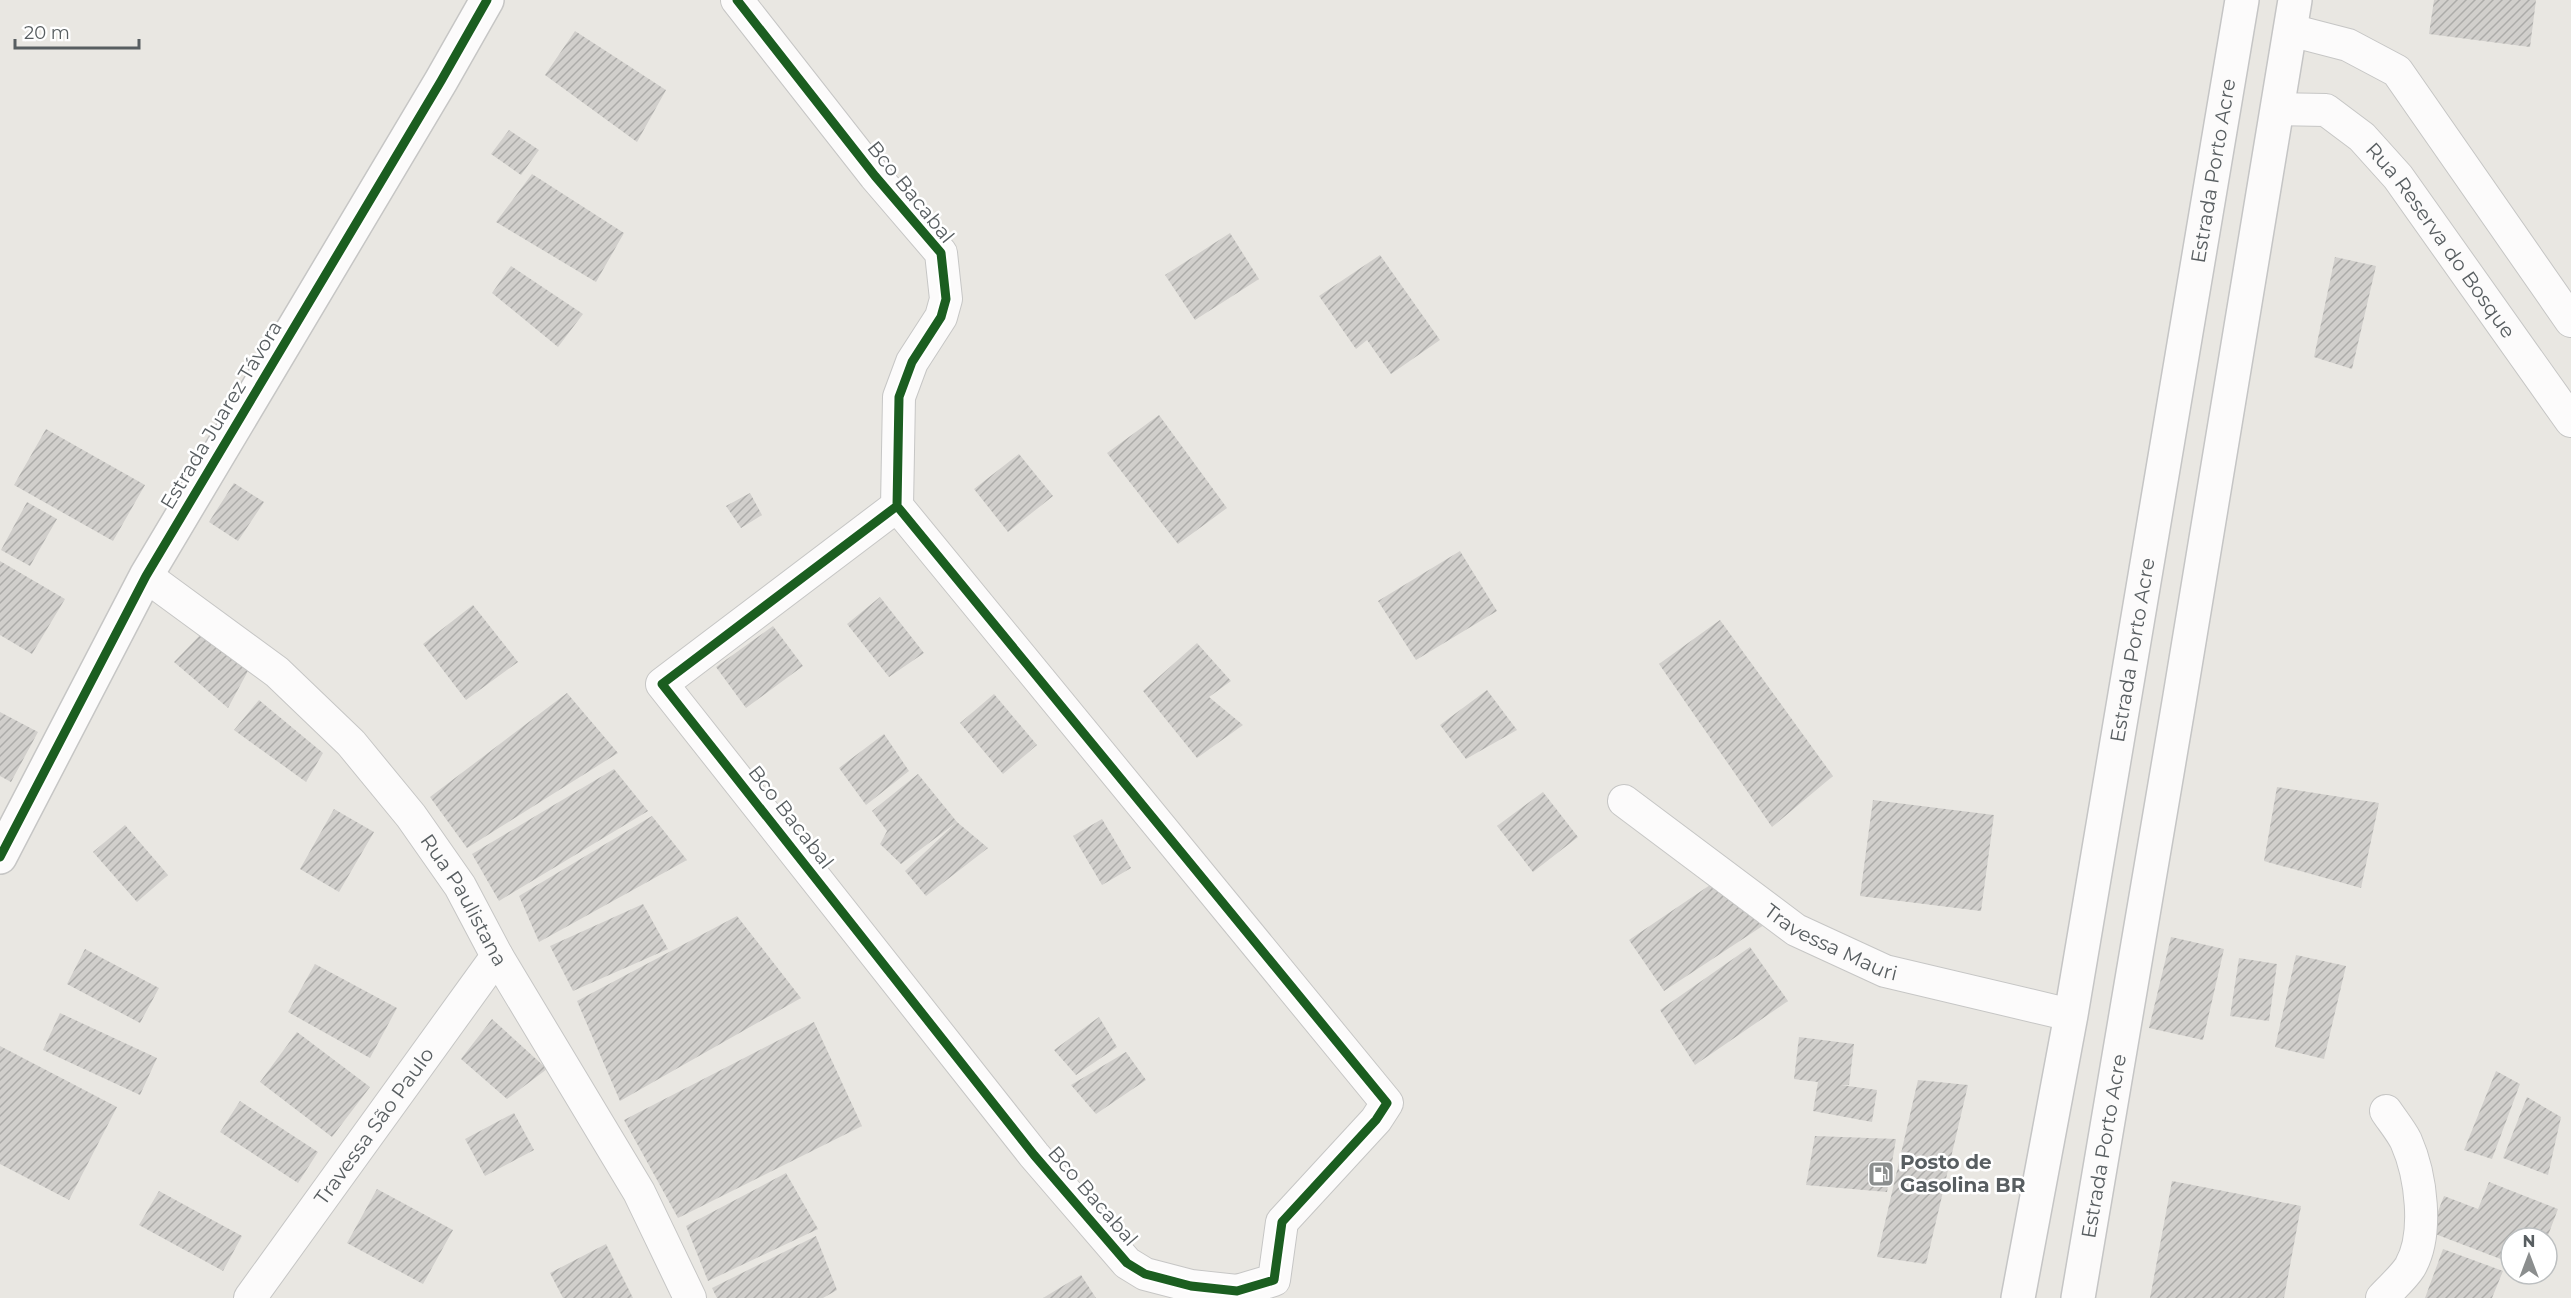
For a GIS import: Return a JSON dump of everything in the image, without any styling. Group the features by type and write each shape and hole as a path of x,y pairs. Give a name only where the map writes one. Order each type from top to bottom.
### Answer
{"main road":[{"name":"Estrada Juarez Távora","path":"0,857 146,576 487,0"},
{"name":"Estrada Porto Acre","path":"2018,1298 2070,1015 2242,0"},
{"name":"Estrada Porto Acre","path":"2078,1298 2293,15"}],"street":[{"name":"Bco Bacabal","path":"737,0 875,176 941,253 946,298 941,317 912,362 899,397 897,506 1387,1103 1376,1120 1282,1222 1282,1289 1238,1291 1191,1286 1145,1274 1126,1263 1034,1155 662,684 897,506"},
{"path":"2293,15 2397,71 2571,321"},
{"name":"Rua Reserva do Bosque","path":"2277,109 2326,111 2362,136 2398,177 2571,421"},
{"name":"Rua Paulistana","path":"146,576 277,672 351,743 411,816 460,886 497,956 639,1192 690,1298"},
{"name":"Travessa Mauri","path":"1624,801 1796,930 1885,971 2070,1015"},
{"name":"Travessa São Paulo","path":"250,1298 497,956"},
{"path":"2382,1298 2409,1268 2418,1246 2420,1214 2418,1175 2405,1139 2386,1111"}],"building":[{"path":"2434,0 2536,0 2530,47 2429,34"},
{"path":"575,31 666,90 637,142 545,75"},
{"path":"509,130 539,150 521,175 491,154"},
{"path":"532,174 624,233 596,282 496,222"},
{"path":"1230,233 1259,279 1195,320 1165,275"},
{"path":"1380,255 1440,340 1391,374 1367,340 1356,349 1319,296"},
{"path":"2335,257 2376,266 2352,369 2314,357"},
{"path":"511,266 583,314 558,347 492,293"},
{"path":"1159,415 1227,508 1178,544 1107,453"},
{"path":"46,429 145,485 113,541 14,485"},
{"path":"1019,454 1053,496 1008,532 974,489"},
{"path":"234,483 264,502 238,541 209,522"},
{"path":"750,493 762,515 741,528 726,506"},
{"path":"27,502 57,519 30,566 1,550"},
{"path":"1460,551 1497,611 1416,660 1378,601"},
{"path":"0,561 65,599 32,654 0,635"},
{"path":"880,597 924,653 889,677 847,624"},
{"path":"473,605 518,662 466,700 423,644"},
{"path":"1720,620 1833,776 1772,827 1659,664"},
{"path":"773,626 803,666 746,708 716,667"},
{"path":"205,630 248,671 228,708 174,662"},
{"path":"1197,643 1231,681 1209,697 1243,725 1197,758 1143,691"},
{"path":"1487,690 1517,730 1466,759 1440,725"},
{"path":"567,693 618,753 467,848 430,797"},
{"path":"994,694 1037,745 1003,774 960,723"},
{"path":"259,700 323,753 306,782 234,730"},
{"path":"0,712 38,732 11,782 0,776"},
{"path":"884,734 909,771 866,805 839,768"},
{"path":"614,769 648,811 499,901 472,854"},
{"path":"918,774 957,822 901,864 880,844 887,831 872,811"},
{"path":"2277,787 2379,803 2361,888 2264,861"},
{"path":"1543,792 1578,837 1533,872 1497,826"},
{"path":"1873,800 1994,815 1981,911 1860,896"},
{"path":"334,809 374,832 339,892 300,869"},
{"path":"652,816 687,860 539,942 519,896"},
{"path":"1102,819 1131,868 1102,885 1073,836"},
{"path":"957,822 988,848 926,896 905,871"},
{"path":"125,825 168,875 137,902 93,852"},
{"path":"1713,883 1764,925 1664,991 1629,940"},
{"path":"643,904 668,949 573,991 550,946"},
{"path":"737,916 801,998 620,1101 577,1001"},
{"path":"2171,937 2224,949 2203,1040 2149,1028"},
{"path":"1750,947 1788,1001 1695,1065 1660,1010"},
{"path":"85,949 159,988 140,1023 67,984"},
{"path":"2296,955 2346,966 2324,1059 2275,1047"},
{"path":"2239,958 2277,964 2269,1021 2230,1016"},
{"path":"315,964 397,1008 370,1058 288,1012"},
{"path":"60,1013 157,1058 140,1095 43,1050"},
{"path":"1099,1017 1117,1047 1076,1075 1054,1050"},
{"path":"492,1019 547,1069 507,1099 461,1059"},
{"path":"814,1022 862,1126 678,1218 624,1120"},
{"path":"297,1032 370,1087 332,1137 260,1082"},
{"path":"1799,1037 1854,1044 1849,1085 1841,1085 1877,1090 1872,1122 1813,1111 1818,1082 1794,1079"},
{"path":"0,1046 117,1107 69,1200 0,1164"},
{"path":"1126,1052 1146,1080 1096,1114 1071,1085"},
{"path":"2496,1071 2520,1084 2492,1159 2464,1150"},
{"path":"1918,1080 1968,1085 1926,1264 1877,1257"},
{"path":"2527,1097 2561,1117 2548,1175 2503,1158"},
{"path":"240,1101 318,1152 298,1183 220,1132"},
{"path":"514,1113 534,1150 485,1176 465,1139"},
{"path":"1815,1136 1896,1139 1887,1192 1806,1185"},
{"path":"786,1173 818,1229 708,1281 686,1226"},
{"path":"2172,1181 2301,1206 2284,1298 2150,1298"},
{"path":"2489,1182 2558,1209 2552,1226 2499,1226 2499,1258 2430,1232 2444,1196 2478,1209"},
{"path":"377,1189 453,1230 423,1284 347,1243"},
{"path":"159,1191 242,1236 223,1271 139,1225"},
{"path":"816,1236 837,1290 823,1298 717,1298 712,1288"},
{"path":"606,1244 633,1298 563,1298 550,1273"},
{"path":"2443,1249 2499,1270 2499,1281 2492,1298 2425,1298"},
{"path":"1081,1275 1096,1298 1043,1298"}],"cycle path":[{"path":"0,857 146,576 487,0"},
{"path":"737,0 875,176 941,253 946,299 941,317 912,362 899,397 897,506 1387,1103 1376,1120 1282,1222 1274,1280 1237,1291 1191,1286 1145,1274 1127,1263 1034,1155 662,684 897,506"}],"place":[{"name":"Posto de Gasolina BR","path":"1881,1174"}]}
